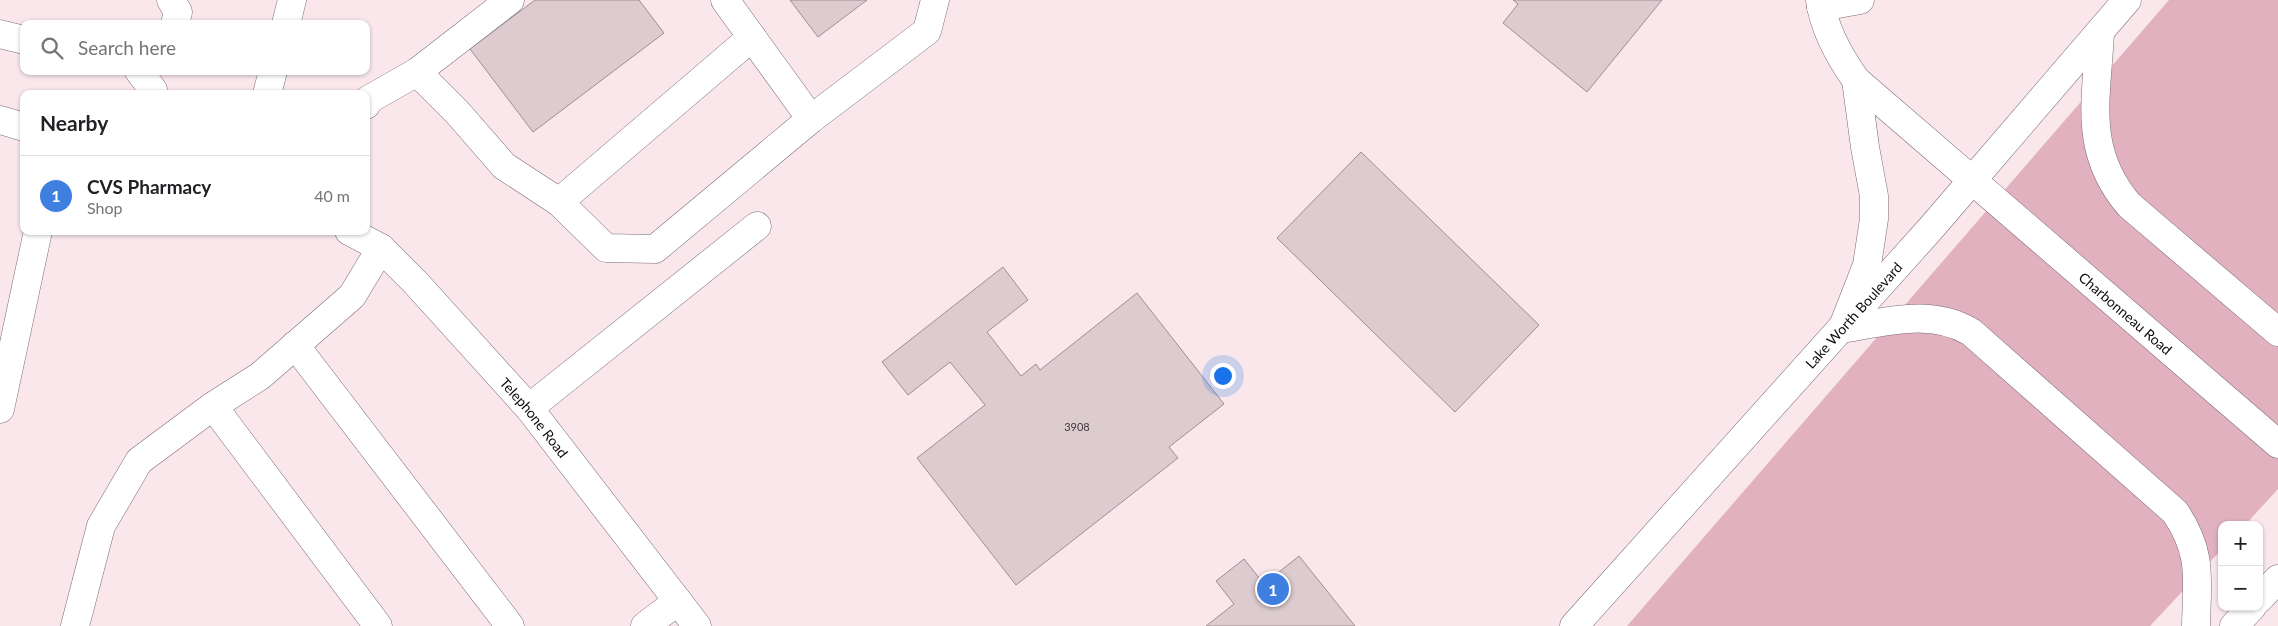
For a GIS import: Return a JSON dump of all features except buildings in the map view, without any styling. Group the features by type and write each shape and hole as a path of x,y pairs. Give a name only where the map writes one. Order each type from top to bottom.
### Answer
{"main road":[{"path":"171,0 178,12 176,20"},
{"path":"287,20 292,0"},
{"path":"370,99 417,72 510,0"},
{"path":"725,0 811,119"},
{"path":"417,72 457,112 504,166 559,202 606,248 655,250 811,119 927,32 935,0"},
{"path":"1860,0 1820,3 1827,30 1844,64 1856,80 1874,196 1874,219 1867,265 1842,329 1924,317 1957,324 1971,332 2175,512 2192,542 2197,565 2196,626"},
{"name":"Lake Worth Boulevard","path":"1574,626 1973,181 2127,0"},
{"path":"2100,32 2096,134 2105,171 2129,205 2278,332"},
{"path":"0,34 20,39"},
{"path":"559,202 752,37"},
{"path":"268,90 272,75"},
{"name":"Charbonneau Road","path":"1856,80 2278,444"},
{"path":"0,120 20,126"},
{"path":"529,408 757,226"},
{"path":"0,409 37,235"},
{"name":"Telephone Road","path":"356,235 380,248 415,282 529,408 697,626"},
{"path":"75,626 101,526 139,461 213,406 260,376 352,296 380,248"},
{"path":"295,346 510,626"},
{"path":"213,406 378,626"},
{"path":"2263,595 2278,579"},
{"path":"645,626 678,601"},
{"path":"2234,626 2248,611"}],"shaded area":[{"path":"2169,0 2278,0 2278,489 2249,521 2218,521 2218,553 2150,626 1627,626"}],"place":[{"name":"CVS Pharmacy","path":"1273,589"}]}
